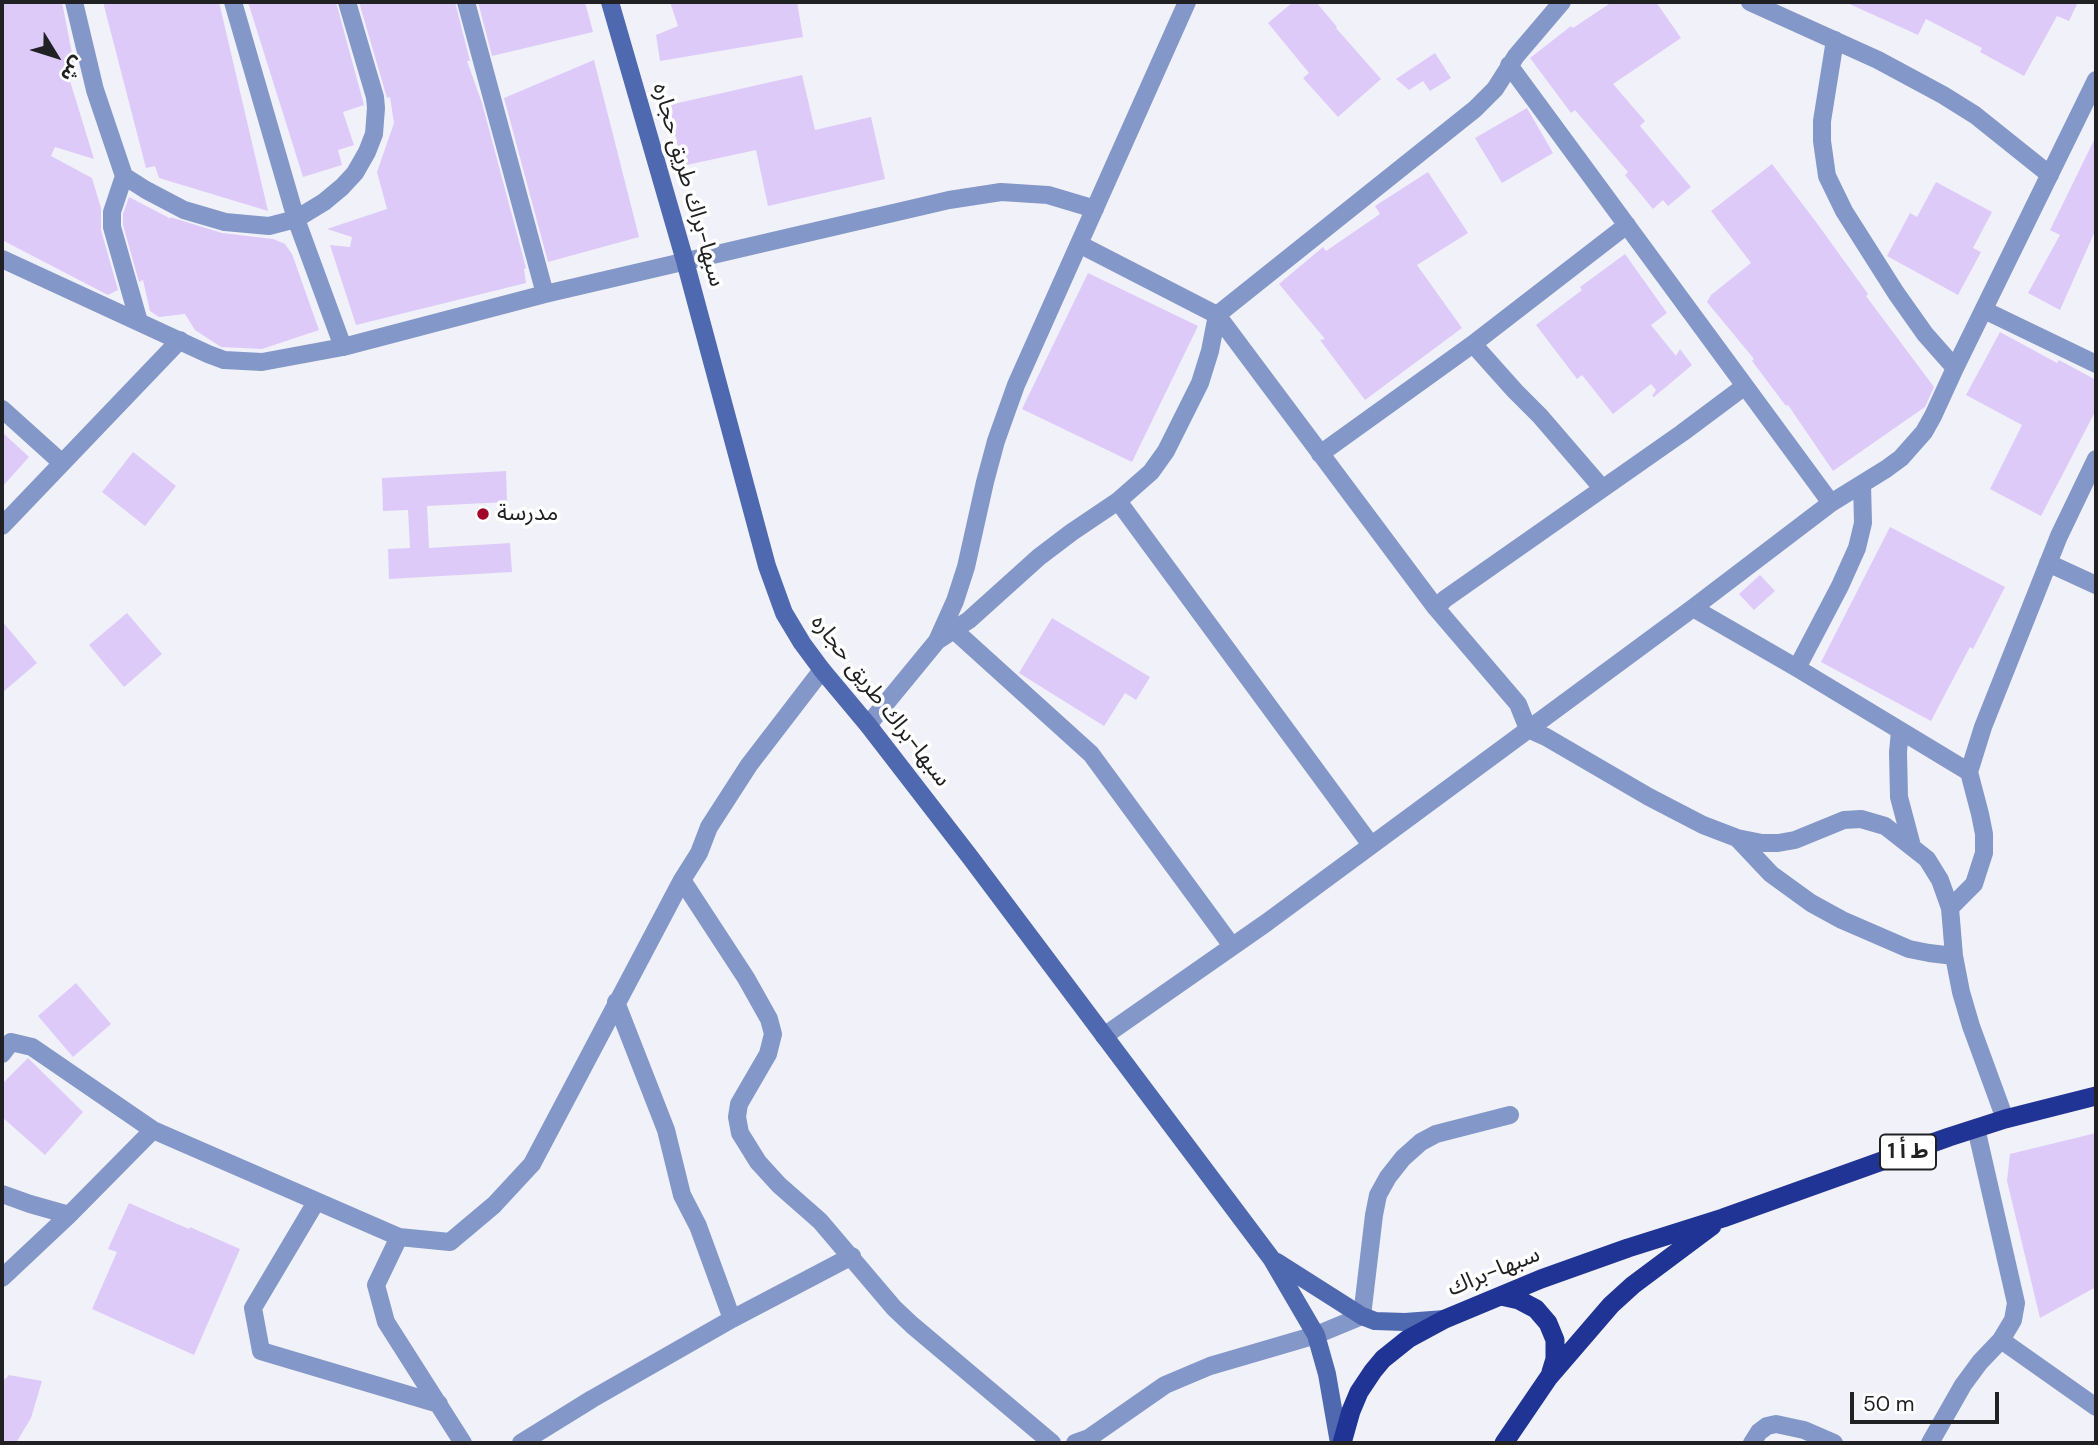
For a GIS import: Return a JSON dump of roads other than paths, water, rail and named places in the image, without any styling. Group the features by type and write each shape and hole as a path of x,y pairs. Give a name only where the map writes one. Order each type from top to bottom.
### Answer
{"highway":[{"name":"سبها-براك","path":"1340,1443 1359,1392 1383,1359 1408,1339 1445,1319 1541,1279 1976,1128 2096,1096"},
{"name":"سبها-براك","path":"1504,1443 1549,1377 1611,1305 1657,1266 1723,1218"},
{"path":"1501,1296 1519,1300 1536,1309 1548,1323 1555,1340 1555,1359 1549,1377"}],"main road":[{"name":"سبها-براك طريق حجاره","path":"610,2 685,261 766,566 784,613 822,670 869,725 1271,1258 1316,1335 1327,1374 1340,1443"},
{"name":"سبها-براك طريق حجاره","path":"1271,1258 1362,1316 1375,1321 1445,1319"}],"street":[{"path":"74,2 95,90 124,176 112,212 112,227 139,322"},
{"path":"233,2 296,219 343,346"},
{"path":"124,176 172,204 225,222 269,226 296,219 324,202 355,173 374,134 376,118 375,97 347,2"},
{"path":"466,2 545,294"},
{"path":"869,725 937,641 962,583 996,441 1016,385 1187,2"},
{"path":"937,641 955,631 1039,557 1118,501 1151,472 1167,451 1200,383 1217,315 1475,109 1495,89 1509,65 1562,2"},
{"path":"1750,2 1910,76 1975,115 2050,175"},
{"path":"1835,40 1822,121 1827,176 1844,211 1896,293 1925,334 1955,368"},
{"path":"1509,65 1831,503"},
{"path":"1104,1035 1371,845 1831,503 1886,470 1913,446 1933,416 2096,80"},
{"path":"2,259 224,360 262,362 343,346 545,294 949,200 1001,192 1048,195 1095,209"},
{"path":"1320,454 1473,344 1627,225"},
{"path":"1079,244 1217,315 1436,608 1518,704 1528,729 1649,797 1703,825 1737,838 1778,843 1844,820 1861,819 1885,826 1927,859 1950,908 1954,956 1961,992 1971,1027 2006,1119"},
{"path":"1984,310 2096,364"},
{"path":"2,526 180,340"},
{"path":"1473,344 1540,415 1601,488"},
{"path":"1436,608 1456,591 1745,386"},
{"path":"2,409 62,463"},
{"path":"1950,908 1974,884 1983,853 1980,814 1969,772 1983,727 2059,536 2096,459"},
{"path":"1797,668 1857,548 1863,523 1862,484"},
{"path":"1118,501 1371,845"},
{"path":"2048,563 2096,585"},
{"path":"1693,608 1969,772"},
{"path":"955,631 1091,754 1232,946"},
{"path":"2,1054 11,1042 33,1047 153,1130 399,1237 450,1242 494,1205 532,1164 616,1002 699,853 709,827 749,765 822,670"},
{"path":"1900,731 1899,797 1912,846"},
{"path":"1737,838 1772,874 1811,903 1842,920 1909,948 1954,956"},
{"path":"682,880 769,1018 773,1034 768,1054 739,1104 737,1117 740,1133 758,1162 779,1185 820,1221 894,1308 1052,1443"},
{"path":"616,1002 666,1130 682,1195 698,1226 732,1319"},
{"path":"1075,1443 1089,1438 1165,1385 1210,1366 1316,1335 1362,1316 1374,1215 1378,1195 1388,1177 1403,1158 1421,1142 1436,1134 1510,1115"},
{"path":"1930,1443 1963,1385 2001,1340 2012,1320 2016,1303 1976,1128"},
{"path":"2,1278 153,1130"},
{"path":"2,1194 69,1215"},
{"path":"316,1202 253,1308 261,1351 439,1404"},
{"path":"399,1237 376,1285 386,1322 463,1443"},
{"path":"521,1443 732,1319 852,1256"},
{"path":"2001,1340 2096,1407"},
{"path":"1752,1443 1759,1432 1776,1424 1804,1430 1834,1443"}],"place":[{"name":"مدرسة","path":"483,514"}]}
